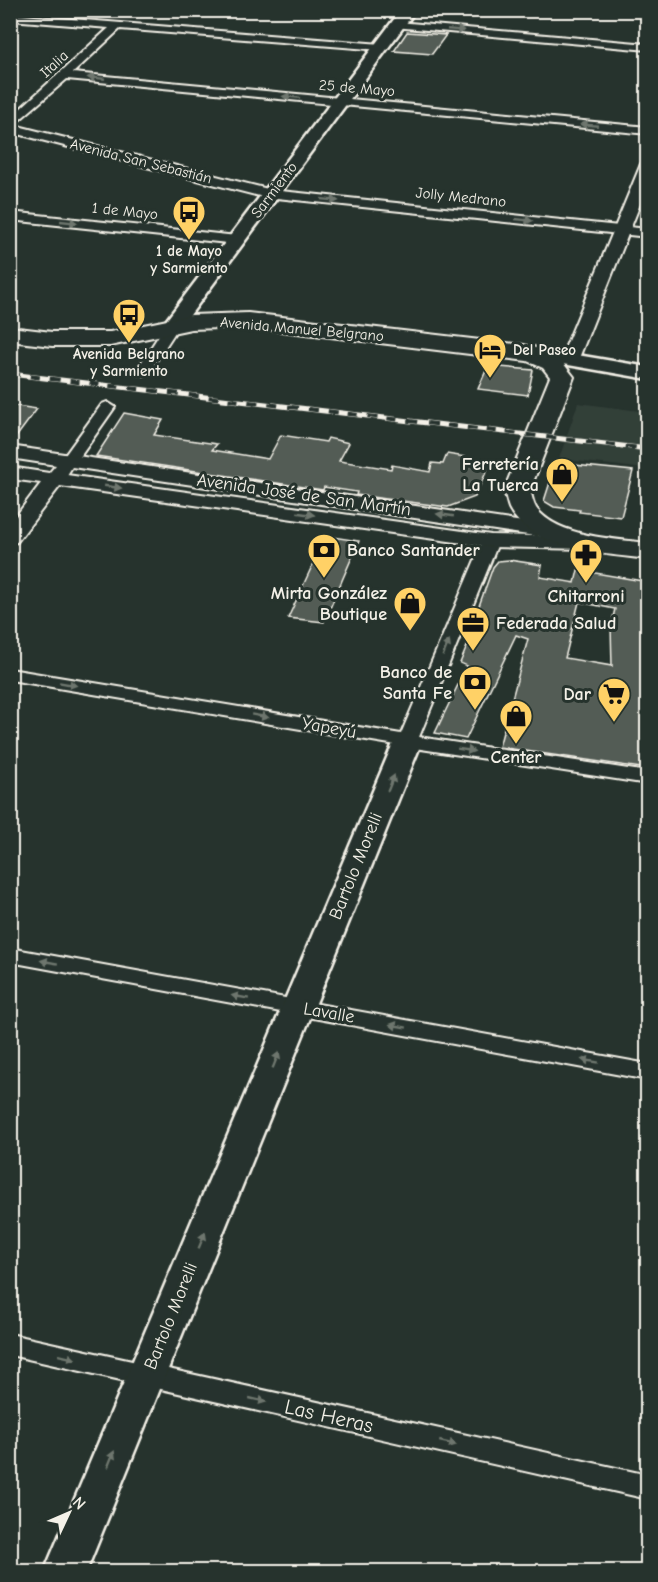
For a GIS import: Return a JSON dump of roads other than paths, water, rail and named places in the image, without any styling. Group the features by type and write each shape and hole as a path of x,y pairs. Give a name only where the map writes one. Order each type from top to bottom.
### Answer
{"main road":[{"name":"Sarmiento","path":"172,326 409,10"},
{"name":"Avenida Manuel Belgrano","path":"10,334 52,339 110,339 207,321 248,320 524,352 554,365 566,367 648,373"},
{"path":"566,367 611,354 648,359"},
{"name":"Bartolo Morelli","path":"518,502 517,490 566,367"},
{"path":"518,502 524,514 554,533"},
{"name":"Avenida José de San Martín","path":"554,533 597,544 648,551"},
{"name":"Bartolo Morelli","path":"65,1572 408,741"}],"street":[{"path":"10,17 381,47"},
{"path":"398,25 648,47"},
{"name":"Italia","path":"10,127 117,26"},
{"name":"25 de Mayo","path":"64,75 648,131"},
{"name":"Avenida San Sebastián","path":"10,127 272,194"},
{"name":"Bartolo Morelli","path":"566,367 648,164"},
{"name":"Jolly Medrano","path":"272,194 648,233"},
{"name":"1 de Mayo","path":"10,216 237,240"},
{"name":"Sarmiento","path":"142,372 172,326"},
{"path":"10,538 56,479 107,407"},
{"name":"Avenida José de San Martín","path":"10,452 554,533"},
{"name":"Avenida José de San Martín","path":"10,473 491,541 597,544"},
{"name":"Bartolo Morelli","path":"408,741 491,541 518,502"},
{"name":"Yapeyú","path":"10,674 408,741 648,778"},
{"name":"Lavalle","path":"10,955 648,1072"},
{"name":"Las Heras","path":"10,1344 648,1487"}],"railway":[{"path":"10,374 648,449"}],"place":[{"name":"1 de Mayo y Sarmiento","path":"189,241"},
{"name":"Avenida Belgrano y Sarmiento","path":"129,344"},
{"name":"Del Paseo","path":"490,379"},
{"name":"Ferretería La Tuerca","path":"562,503"},
{"name":"Banco Santander","path":"324,579"},
{"name":"Chitarroni","path":"586,584"},
{"name":"Mirta González Boutique","path":"410,632"},
{"name":"Federada Salud","path":"473,652"},
{"name":"Banco de Santa Fe","path":"475,711"},
{"name":"Dar","path":"614,723"},
{"name":"Center","path":"516,745"}]}
